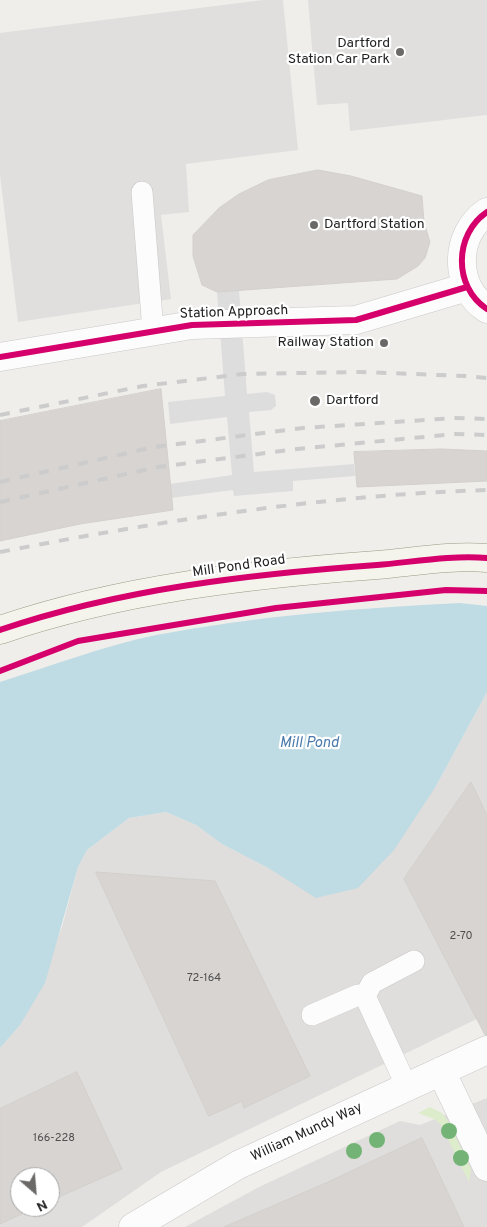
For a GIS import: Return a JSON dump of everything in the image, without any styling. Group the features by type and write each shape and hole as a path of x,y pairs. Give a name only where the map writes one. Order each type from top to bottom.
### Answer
{"street":[{"path":"487,212 478,218 471,227 463,247 461,268 467,287 480,305 487,309"},
{"name":"Station Approach","path":"0,358 192,325 356,320 467,287"},
{"name":"Mill Pond Road","path":"0,630 148,592 315,569 487,558"},
{"name":"William Mundy Way","path":"133,1227 238,1165 487,1050"},
{"path":"440,1071 487,1167"}],"lane":[{"path":"142,192 153,331"},
{"path":"365,996 372,983 414,961"},
{"path":"312,1015 358,995 365,996"},
{"path":"365,996 407,1086"}],"shaded area":[{"path":"263,0 283,0 298,150 186,164 189,212 161,215 171,299 18,322 0,175 0,33"},
{"name":"Dartford Station Car Park","path":"308,0 487,0 487,115 350,131 348,103 317,105"},
{"path":"487,692 487,1014 161,1172 82,1227 0,1227 0,1048 20,1025 62,927 78,867 87,850 129,818 166,812 196,825 222,844 270,869 436,786"},
{"path":"487,1098 487,1227 185,1227 259,1187 400,1121 420,1125"}],"green space":[{"path":"430,1107 442,1113 448,1121 471,1169 469,1182 441,1125 436,1120 418,1113"}],"water":[{"name":"Mill Pond","path":"460,603 487,606 487,692 436,786 394,850 358,888 316,898 270,869 222,844 196,825 166,812 129,818 87,850 78,867 45,983 20,1025 0,1048 0,682 116,645 194,628 308,614"}],"pier":[{"path":"239,290 247,394 267,392 275,395 276,406 271,410 249,412 254,472 354,464 355,476 293,481 293,491 234,496 233,490 171,498 170,484 232,475 227,417 170,424 168,402 225,396 217,292"}],"building":[{"name":"Dartford Station","path":"318,170 351,176 422,196 424,222 430,242 425,258 418,266 397,279 217,292 202,285 193,256 193,235 219,208 239,194 268,180"},
{"path":"161,389 173,510 80,524 0,541 0,421"},
{"path":"441,449 487,451 487,481 357,487 354,452"},
{"path":"471,782 487,815 487,1035 485,1035 404,879"},
{"path":"96,872 215,881 310,1076 244,1108 242,1101 209,1116"},
{"path":"77,1072 122,1169 60,1197 60,1167 10,1167 10,1217 15,1217 0,1224 0,1109"},
{"path":"422,1138 464,1227 224,1227 328,1182"}],"railway":[{"path":"0,415 143,386 243,374 362,372 487,378"},
{"path":"0,482 154,447 303,428 455,418 487,419"},
{"path":"0,502 158,467 297,449 455,434 487,435"},
{"path":"0,552 242,511 364,497 487,490"}],"cycle path":[{"path":"487,212 468,233 462,260 463,274 468,288 487,309"},
{"path":"0,357 192,325 356,320 467,287"},
{"path":"0,630 92,604 186,586 282,573 432,559 487,558"},
{"path":"0,671 78,641 276,608 446,590 487,591"}],"place":[{"name":"Dartford Station Car Park","path":"400,52"},
{"name":"Dartford Station","path":"314,225"},
{"name":"Railway Station","path":"384,343"},
{"name":"Dartford","path":"315,401"}]}
